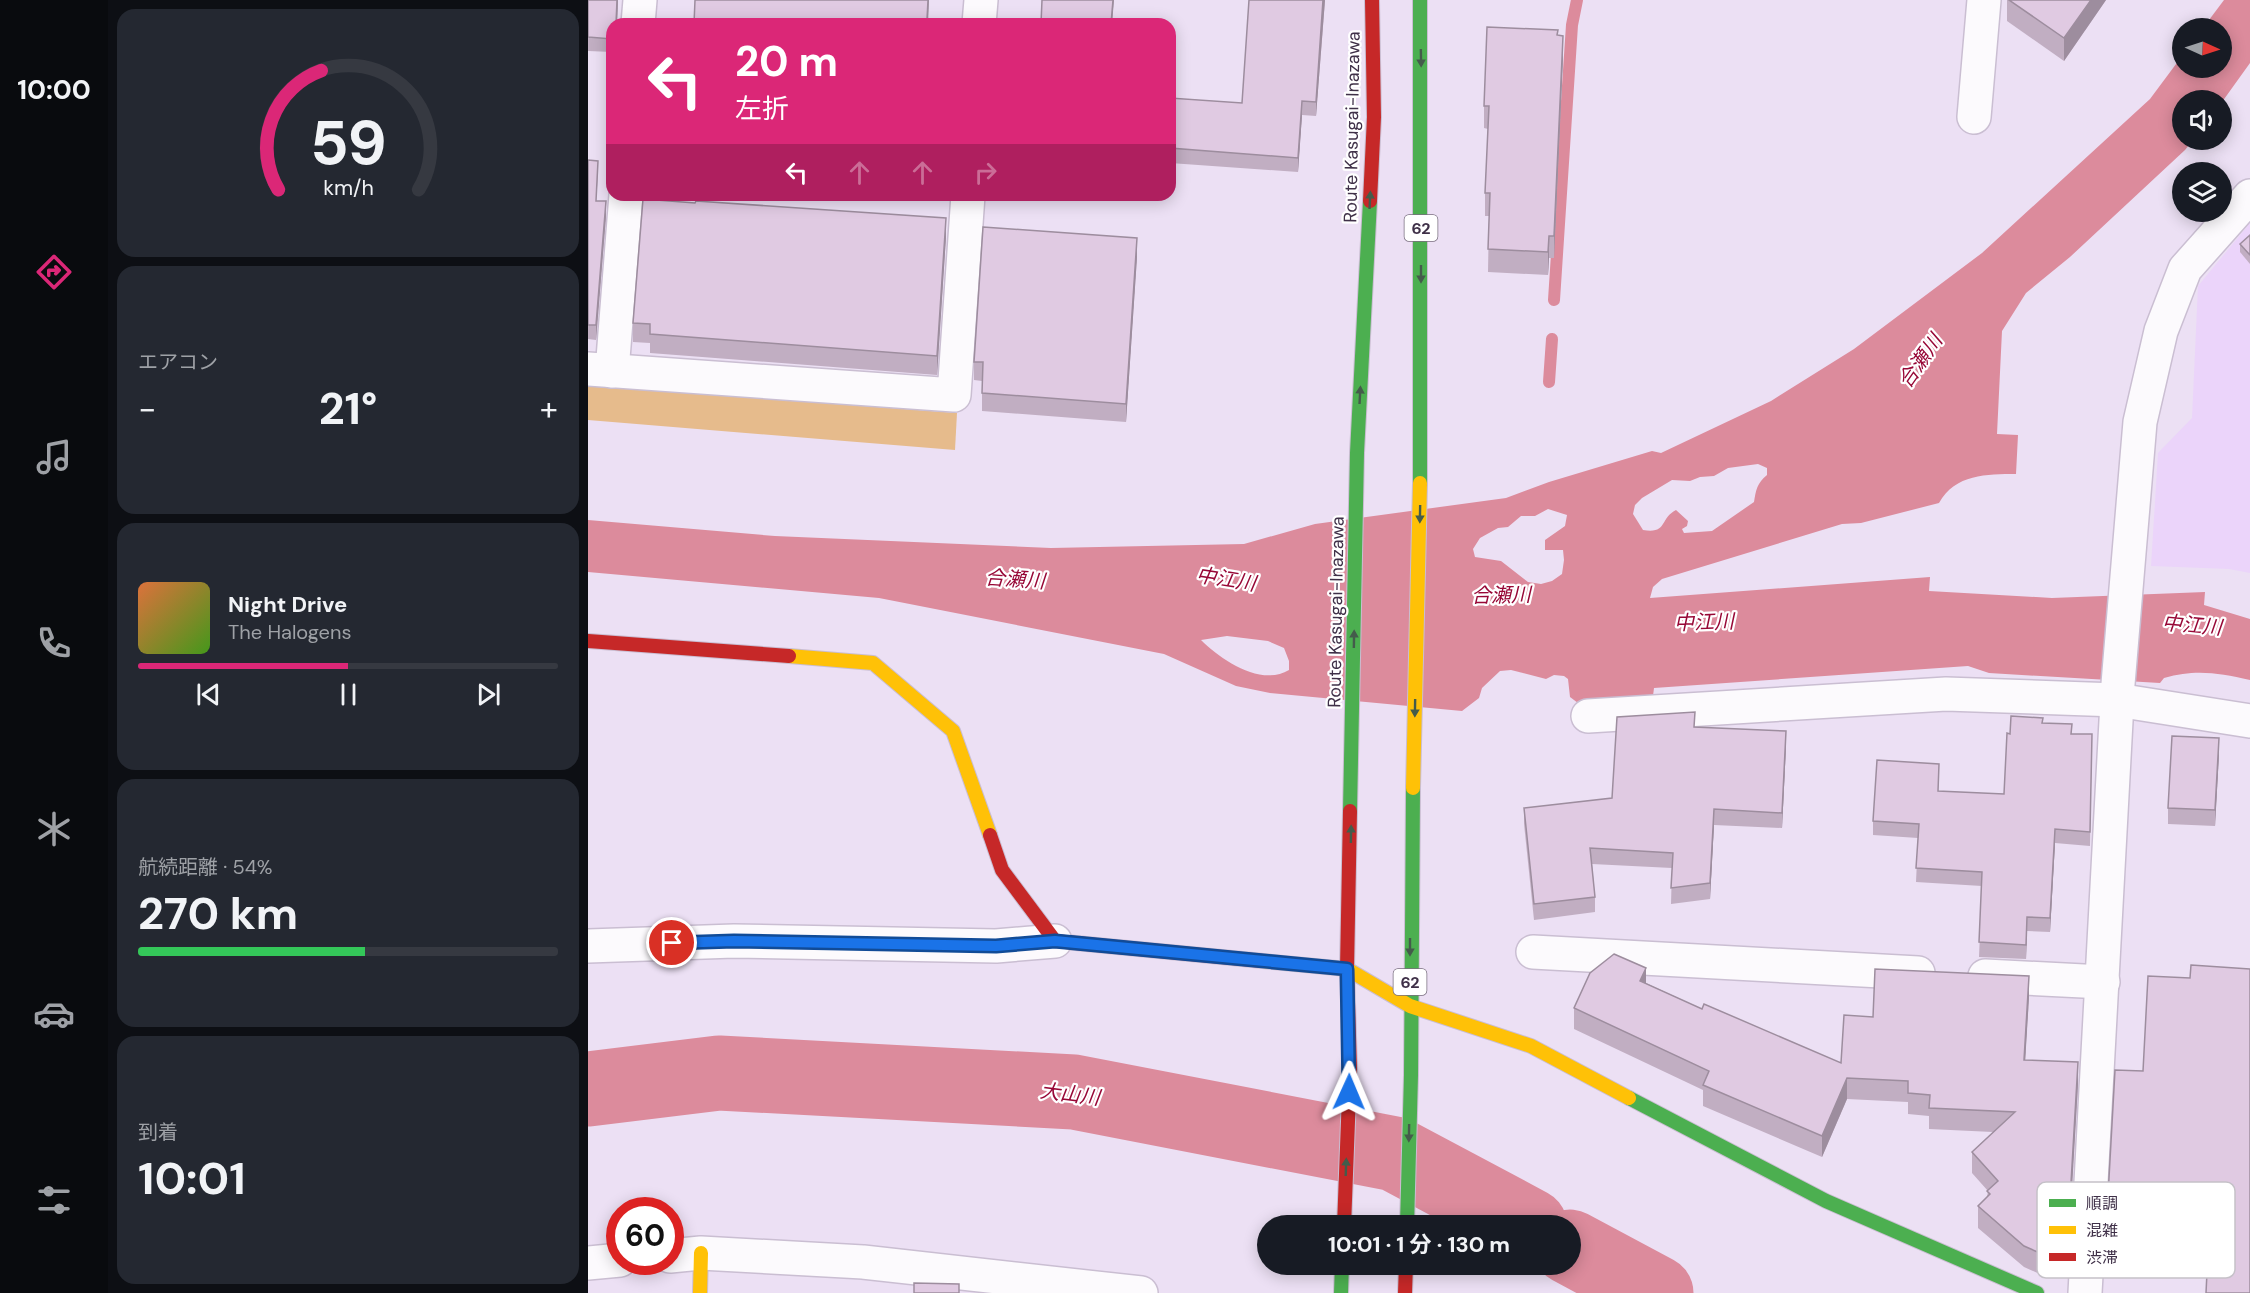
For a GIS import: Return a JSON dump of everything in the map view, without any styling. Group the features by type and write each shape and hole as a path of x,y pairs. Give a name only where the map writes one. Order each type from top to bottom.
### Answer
{"main road":[{"name":"Route Kasugai-Inazawa","path":"1344,1215 1350,1070 1347,969 1357,453 1374,117 1372,0"},
{"name":"62","path":"1407,1215 1411,1075 1411,888 1421,455 1420,0"},
{"path":"588,641 873,663 953,731 1002,870 1055,941 1347,969 1410,1006 1531,1046 1826,1201 2037,1293"},
{"path":"686,1254 700,1293"},
{"path":"1341,1293 1342,1275"},
{"path":"1405,1293 1406,1275"}],"street":[{"path":"638,18 640,0"},
{"path":"980,18 981,0"},
{"path":"1974,117 1984,0"},
{"path":"2091,1182 2118,692 2140,422 2161,331 2185,269 2250,196"},
{"path":"625,201 600,370 954,395 968,201"},
{"path":"1588,716 1946,694 2118,692 2250,721"},
{"path":"588,946 734,941 996,946 1055,941"},
{"path":"1533,952 2103,982"},
{"path":"686,1254 863,1262 1141,1293"},
{"path":"588,1263 606,1261"},
{"path":"2085,1293 2086,1278"}],"shaded area":[{"path":"2250,223 2250,573 2229,569 2151,566 2158,453 2192,418 2198,286"},
{"path":"588,385 957,413 955,450 588,420"}],"water":[{"path":"2224,0 2250,0 2250,63 2231,90 2172,90 2172,150 2185,150 2070,257 2026,293 2002,331 1997,434 2018,435 2016,474 1994,474 1973,478 1954,486 1939,503 1861,523 1842,524 1662,579 1653,587 1650,598 1930,577 1929,591 2052,598 2205,592 2204,605 2250,619 2250,680 2197,673 2164,678 2160,683 1989,673 1968,666 1654,688 1653,696 1578,703 1570,697 1568,679 1564,676 1554,675 1546,679 1511,670 1500,671 1482,688 1479,698 1462,711 1270,693 1236,686 1164,654 879,598 588,572 588,520 775,536 1051,548 1244,544 1315,524 1506,498 1549,482 1652,451 1661,453 1771,401 1854,349 1982,253 2150,99 2172,69 2172,78 2232,78 2232,18 2210,18","holes":["1758,464 1767,468 1767,475 1758,487 1754,502 1712,531 1684,533 1682,529 1687,526 1688,521 1676,510 1667,517 1660,528 1651,531 1643,530 1633,514 1635,505 1642,498 1672,480 1690,481 1700,477 1714,476 1728,468","1548,509 1567,515 1565,526 1545,540 1545,550 1563,550 1562,574 1552,581 1541,584 1528,582 1501,561 1475,557 1473,549 1480,538 1498,528 1508,527 1521,516 1535,516","1227,636 1268,641 1284,648 1289,661 1289,670 1266,675 1242,669 1219,656 1201,640"]}],"building":[{"path":"588,0 617,0 616,18 606,18 606,38 588,37"},
{"path":"695,0 928,0 927,18 694,18"},
{"path":"1042,0 1113,0 1112,18 1041,18"},
{"path":"1249,0 1323,0 1316,102 1302,101 1298,158 1176,148 1176,98 1242,103"},
{"path":"2009,0 2091,0 2064,38"},
{"path":"1487,27 1558,30 1557,35 1563,36 1554,236 1549,236 1548,252 1488,249 1490,193 1485,193 1489,106 1484,106"},
{"path":"588,160 598,161 596,201 606,201 596,325 588,325"},
{"path":"643,201 695,203 696,201 946,218 937,356 650,334 650,324 633,323"},
{"path":"983,227 1137,238 1126,404 982,393 983,362 974,362"},
{"path":"2250,235 2250,255 2240,244"},
{"path":"1695,712 1694,727 1786,731 1782,813 1714,809 1710,883 1671,888 1673,853 1590,848 1595,897 1534,904 1524,808 1612,798 1617,717"},
{"path":"2011,716 2043,718 2042,723 2072,724 2071,734 2092,734 2090,832 2055,829 2050,918 2027,917 2026,945 1979,942 1982,872 1916,868 1919,824 1873,821 1877,760 1939,764 1938,791 2004,794 2007,733 2010,734"},
{"path":"2172,736 2219,738 2215,810 2168,808"},
{"path":"1614,954 1646,968 1640,981 1702,1009 1704,1004 1841,1063 1844,1015 1873,1017 1875,969 2029,976 2024,1060 2078,1062 2071,1182 2037,1182 2037,1252 2024,1246 1978,1206 1990,1194 1987,1191 1998,1181 1972,1152 2015,1112 1929,1108 1930,1095 1908,1093 1908,1081 1847,1078 1822,1136 1703,1085 1709,1071 1574,1008 1590,973"},
{"path":"2191,965 2250,969 2250,1293 2206,1293 2207,1278 2235,1278 2235,1182 2109,1182 2115,1070 2143,1071 2148,976 2190,978"},
{"path":"914,1283 959,1284 959,1293 914,1293"}],"waterway":[{"path":"1554,300 1572,25 1577,0"},
{"path":"1549,382 1552,339"},
{"name":"大山川","path":"588,1089 719,1073 1074,1092 1395,1154 1509,1215"},
{"name":"大山川","path":"1581,1253 1656,1293"}],"traffic: fast":[{"path":"1420,0 1420,483"},
{"path":"1350,811 1357,453 1370,201"},
{"path":"1407,1215 1411,1075 1413,788"},
{"path":"1629,1098 1826,1201 2037,1293"},
{"path":"1341,1293 1342,1275"}],"traffic: slow":[{"path":"1413,788 1420,483"},
{"path":"789,656 873,663 953,731 990,835"},
{"path":"1263,961 1347,969 1410,1006 1531,1046 1629,1098"},
{"path":"700,1293 701,1253"}],"traffic: jam":[{"path":"1370,201 1374,117 1372,0"},
{"path":"588,641 789,656"},
{"path":"1344,1215 1350,1069 1347,969 1350,811"},
{"path":"990,835 1002,870 1055,941 1263,961"},
{"path":"1405,1293 1406,1275"}],"route":[{"path":"672,943 734,941 996,946 1055,941 1347,969 1349,1092"}],"water label":[{"name":"合瀬川","path":"1920,361"},
{"name":"合瀬川","path":"1015,579"},
{"name":"中江川","path":"1226,579"},
{"name":"合瀬川","path":"1501,595"},
{"name":"中江川","path":"1704,622"},
{"name":"中江川","path":"2192,625"}]}
